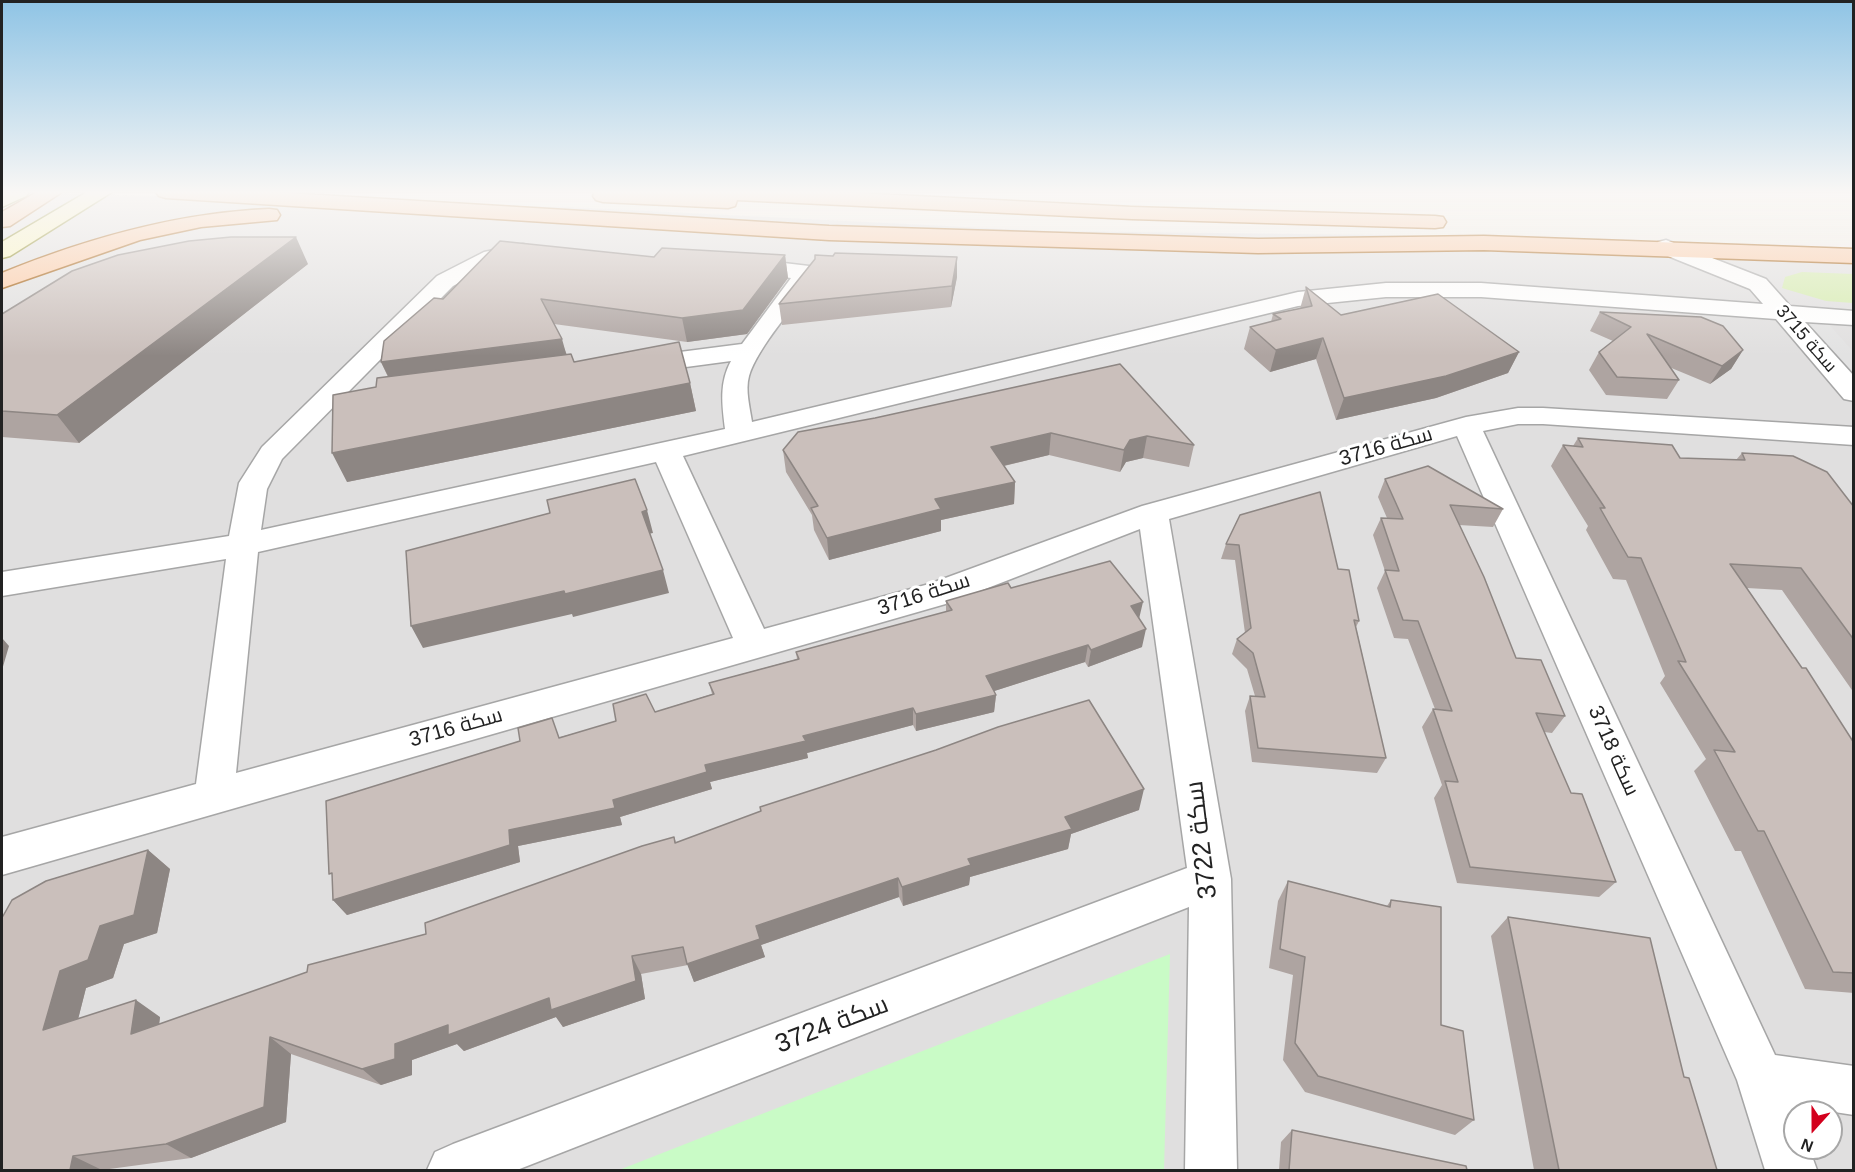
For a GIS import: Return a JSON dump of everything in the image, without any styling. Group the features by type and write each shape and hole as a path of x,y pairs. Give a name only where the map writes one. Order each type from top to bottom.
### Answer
{"main road":[{"path":"2,281 95,247"},
{"path":"1618,247 1854,256"}],"street":[{"name":"سكة 3715","path":"1666,248 1758,284 1854,393"},
{"path":"214,796 251,487 259,470 272,453 445,281 470,265 491,256 521,251 545,252"},
{"path":"1758,284 1777,253"},
{"path":"711,263 801,271 803,278 750,351 736,376 735,399 740,434"},
{"path":"2,584 243,545 740,434 1298,299 1386,290 1431,289 1854,318"},
{"path":"619,368 750,351"},
{"path":"322,405 358,400"},
{"name":"سكة 3716","path":"2,856 937,594 1153,513 1466,425 1518,416 1543,416 1854,436"},
{"name":"سكة 3718","path":"1466,425 1760,1077 1791,1170"},
{"path":"666,451 754,645"},
{"name":"سكة 3722","path":"1153,513 1210,879 1211,1170"},
{"name":"سكة 3724","path":"453,1170 1210,879"},
{"path":"1760,1077 1854,1091"}],"shaded area":[{"path":"2,247 1743,247 1853,251 1853,1170 2,1170"},
{"path":"1804,320 1827,322 1853,351 1853,376"}],"green space":[{"path":"1802,272 1853,274 1853,303 1826,301 1782,288 1785,277"},
{"path":"1170,954 1164,1170 619,1170"}],"building":[{"path":"160,247 283,247 57,415 2,411 2,314 72,271 118,255"},
{"path":"494,247 555,247 654,257 662,248 785,255 743,310 682,318 541,299 562,339 381,362 384,341 434,298 443,299"},
{"path":"835,253 957,257 952,286 779,304 815,259 815,255 833,256"},
{"path":"1306,287 1341,315 1438,294 1519,352 1446,376 1344,398 1323,338 1276,350 1250,327 1281,319 1273,314 1312,306"},
{"path":"1600,312 1701,317 1723,326 1743,350 1722,366 1647,334 1679,380 1617,377 1599,352 1631,327"},
{"path":"679,342 690,383 332,453 333,395 376,387 377,378 571,354 574,362"},
{"path":"1120,364 1194,445 1147,436 1130,440 1124,450 1051,433 991,447 1015,482 935,499 941,509 827,538 811,508 818,506 783,450 798,432 875,418"},
{"path":"1578,438 1672,445 1680,458 1745,460 1742,453 1793,456 1827,472 1854,507 1854,640 1801,568 1730,564 1802,668 1806,668 1854,743 1854,973 1833,972 1764,831 1758,831 1714,750 1735,752 1678,661 1686,662 1641,558 1628,557 1600,508 1605,508 1563,445 1583,447"},
{"path":"1428,466 1503,509 1450,505 1484,577 1516,658 1541,660 1565,716 1536,713 1571,793 1582,794 1616,882 1470,867 1445,781 1458,782 1433,709 1452,711 1418,621 1403,620 1385,570 1399,571 1381,518 1403,519 1385,479"},
{"path":"635,479 647,510 642,512 663,570 565,594 564,591 411,626 406,551 550,513 547,500"},
{"path":"1320,492 1338,569 1349,570 1359,621 1354,620 1386,758 1258,748 1250,696 1265,697 1253,653 1237,639 1251,628 1239,545 1226,544 1240,515"},
{"path":"1110,561 1143,602 1131,606 1146,629 1091,650 1088,645 986,676 996,695 916,714 913,708 803,736 806,741 705,765 707,772 613,800 615,808 509,830 510,845 333,900 332,873 329,874 326,801 520,741 518,728 552,718 559,738 616,721 613,704 646,694 655,712 714,694 709,683 799,659 796,652 952,610 946,601 1008,583 1011,588"},
{"path":"1089,700 1144,789 1065,817 1072,829 968,859 971,865 902,887 898,878 756,926 760,939 687,964 683,947 632,956 636,981 551,1010 549,998 448,1035 448,1025 395,1044 395,1059 362,1069 270,1037 264,1107 166,1144 73,1156 70,1170 2,1170 2,917 12,900 46,881 148,850 134,915 100,926 88,960 60,971 43,1030 136,1000 131,1034 307,972 308,965 426,934 425,923 642,846 674,837 675,843 761,811 760,807 936,750 998,727"},
{"path":"1288,881 1390,907 1391,900 1441,907 1441,1025 1463,1031 1474,1120 1318,1076 1295,1043 1305,957 1280,949"},
{"path":"1508,917 1650,938 1684,1077 1689,1078 1717,1170 1559,1170"},
{"path":"1292,1130 1466,1166 1467,1170 1289,1170"}]}
